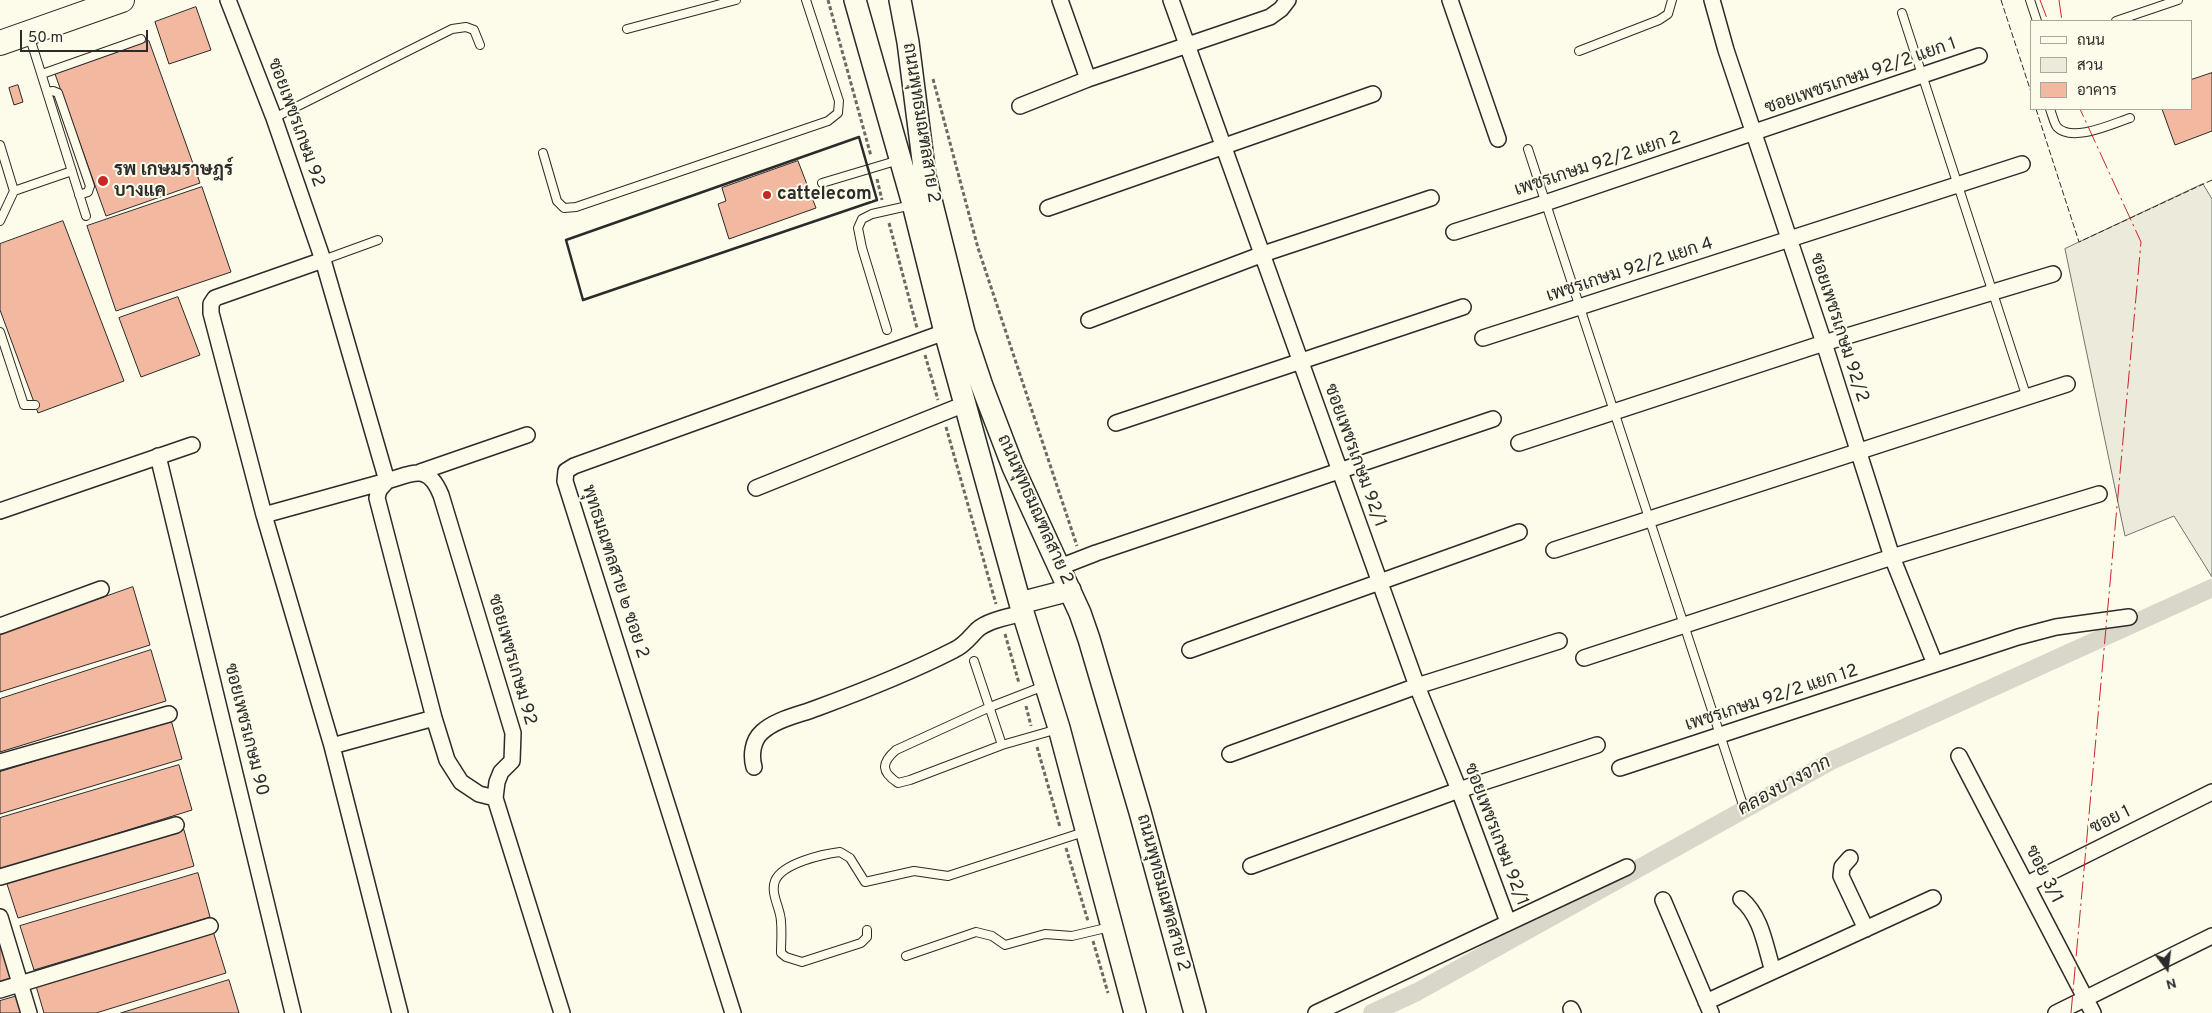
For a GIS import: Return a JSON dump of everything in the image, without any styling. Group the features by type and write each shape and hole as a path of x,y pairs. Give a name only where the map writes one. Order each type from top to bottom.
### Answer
{"main road":[{"path":"0,43 122,0"},
{"name":"ถนนพุทธมณฑลสาย 2","path":"855,0 914,204 945,332 1022,608 1059,728 1135,1013"},
{"name":"ถนนพุทธมณฑลสาย 2","path":"900,0 908,42 925,176 964,332 997,426 1070,590 1092,649 1140,812 1195,1013"},
{"path":"1022,608 1070,590"}],"street":[{"name":"ซอยเพชรเกษม 92","path":"228,0 274,118 323,260 387,481"},
{"path":"1060,0 1088,79"},
{"name":"ซอยเพชรเกษม 92/1","path":"1171,0 1417,686 1459,790 1508,922"},
{"path":"1020,106 1088,79 1270,17 1281,9 1288,0"},
{"path":"1450,0 1498,139"},
{"name":"ซอยเพชรเกษม 92/2","path":"1712,0 1892,557 1935,664"},
{"name":"ซอยเพชรเกษม 92/2 แยก 1","path":"1754,133 1979,56"},
{"path":"1048,208 1372,94"},
{"name":"เพชรเกษม 92/2 แยก 2","path":"1454,232 1754,133"},
{"name":"เพชรเกษม 92/2 แยก 4","path":"1483,338 2022,164"},
{"path":"1089,320 1263,254 1431,198"},
{"path":"323,260 215,298 211,304 264,514 332,746 400,1013"},
{"path":"1519,442 1824,343 2053,274"},
{"path":"1116,424 1463,307"},
{"name":"พุทธมณฑลสาย ๒ ซอย 2","path":"733,1013 565,482 566,471 574,466 945,332"},
{"path":"1554,550 2067,384"},
{"path":"756,488 965,404"},
{"path":"1060,567 1340,469 1493,419"},
{"path":"264,514 420,472 527,435"},
{"path":"0,511 192,445"},
{"name":"ซอยเพชรเกษม 90","path":"158,456 293,1013"},
{"name":"ซอยเพชรเกษม 92","path":"420,472 429,475 436,481 441,495 513,733 512,761 496,782 495,798"},
{"path":"387,481 379,490 377,498 434,718 447,760 461,782 479,794 495,798 562,1013"},
{"path":"1584,658 1892,557 2099,494"},
{"path":"1190,650 1520,532"},
{"path":"0,626 101,589"},
{"path":"754,768 751,758 753,746 760,733 774,724 824,706 956,650 969,641 978,630 1022,608"},
{"name":"เพชรเกษม 92/2 แยก 12","path":"1620,768 1935,664 2056,627 2129,618"},
{"path":"1230,754 1417,686 1559,641"},
{"path":"0,762 169,714"},
{"path":"332,746 434,718"},
{"path":"1251,866 1459,790 1597,744"},
{"name":"ซอย 3/1","path":"1959,756 2093,1013"},
{"name":"ซอย 1","path":"2027,884 2212,792"},
{"path":"0,877 176,825"},
{"path":"1850,858 1842,867 1841,876 1866,929"},
{"path":"1316,1013 1627,866"},
{"path":"1663,900 1708,1008 1774,971 1933,898"},
{"path":"1741,899 1750,906 1758,920 1774,971"},
{"path":"0,917 28,1013"},
{"path":"0,990 210,926"},
{"path":"2056,1013 2212,936"}],"lane":[{"path":"627,29 736,0"},
{"path":"543,153 557,201 564,208 576,207 828,121 838,112 839,101 806,0"},
{"path":"1579,52 1659,20 1668,14 1672,0"},
{"path":"2030,0 2037,20"},
{"path":"2119,20 2178,0"},
{"path":"1902,13 1921,76 1959,185 2028,398"},
{"path":"274,118 452,29 466,27 474,30 480,45"},
{"path":"29,32 86,216"},
{"path":"42,74 141,39"},
{"path":"47,92 54,91 58,93 90,186 88,192 79,195"},
{"path":"2050,110 2056,127 2064,132 2076,135 2130,118"},
{"path":"0,145 14,191 0,221"},
{"path":"1528,150 1683,627 1744,808"},
{"path":"822,183 900,160"},
{"path":"14,191 72,172"},
{"path":"887,330 862,248 858,228 862,219 914,204"},
{"path":"323,260 378,240"},
{"path":"0,332 24,405 34,405"},
{"path":"974,661 1002,746"},
{"path":"1046,686 990,707 896,750 887,758 885,767 890,777 898,783 1059,728"},
{"path":"867,930 867,937 861,943 802,962 786,958 781,953 782,920 775,899 775,881 782,872 805,860 840,852 850,858 865,882 914,871 948,876 1086,831"},
{"path":"906,956 976,932 992,936 1005,945 1045,934 1072,936 1112,927"}],"path":[{"path":"828,0 921,341 1109,995"},
{"path":"931,71 978,248 1081,559"}],"green space":[{"path":"2203,184 2212,199 2212,577 2174,516 2125,536 2065,249"}],"building":[{"path":"196,7 211,50 169,64 155,22"},
{"path":"149,41 200,183 106,216 55,74"},
{"path":"2212,73 2212,131 2175,145 2162,110 2192,110 2192,80"},
{"path":"18,85 23,102 14,105 9,88"},
{"name":"cattelecom","path":"798,161 816,208 729,239 718,204 726,201 722,188"},
{"path":"202,187 231,272 116,311 87,226"},
{"path":"63,221 124,381 38,413 0,310 0,244"},
{"path":"178,297 200,355 141,377 119,318"},
{"path":"133,587 150,645 0,692 0,634"},
{"path":"151,650 166,701 0,752 0,699"},
{"path":"171,720 182,759 0,814 0,772"},
{"path":"179,765 192,810 0,870 0,818"},
{"path":"184,830 194,866 18,918 7,884"},
{"path":"198,873 210,917 34,970 20,926"},
{"path":"213,931 226,973 96,1013 44,1013 36,986"},
{"path":"0,938 11,979 0,982"},
{"path":"229,980 239,1013 121,1013"},
{"path":"21,995 26,1013 0,1013 0,1001"}],"waterway":[{"name":"คลองบางจาก","path":"1372,1013 1417,992 1833,760 2212,588"}],"fence":[{"path":"2001,0 2030,89"},
{"path":"2036,110 2079,242 2212,180"}],"wall":[{"path":"859,137 877,200 583,300 566,240 859,137"}],"power":[{"path":"2040,0 2048,20"},
{"path":"2059,0 2062,20"},
{"path":"2071,1013 2141,242 2080,110"}],"place":[{"name":"รพ เกษมราษฎร์ บางแค","path":"103,181"},
{"name":"cattelecom","path":"767,195"}]}
